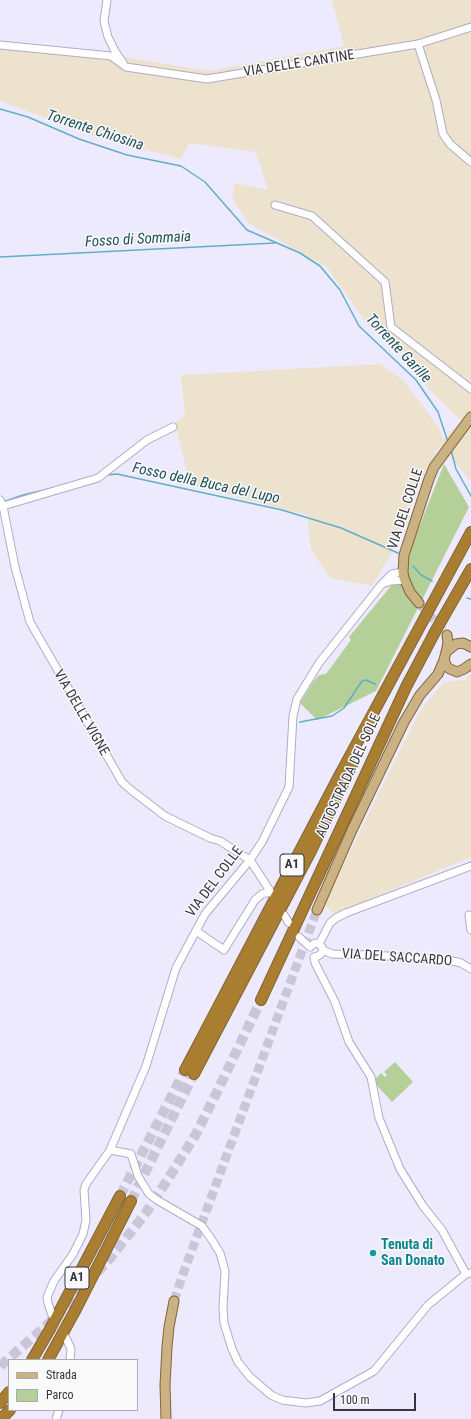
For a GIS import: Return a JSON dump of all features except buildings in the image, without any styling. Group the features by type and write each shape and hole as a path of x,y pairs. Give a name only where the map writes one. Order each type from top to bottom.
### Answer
{"highway":[{"name":"AUTOSTRADA DEL SOLE","path":"190,1072 334,785 471,532"},
{"name":"AUTOSTRADA DEL SOLE","path":"261,1000 403,694 436,630 471,569"},
{"name":"A1","path":"33,1359 120,1196"},
{"name":"A1","path":"49,1359 83,1297 131,1201"},
{"path":"0,1403 8,1393"},
{"path":"1,1419 9,1411"}],"main road":[{"name":"VIA DEL COLLE","path":"404,576 404,555 429,479 441,457 471,417"},
{"path":"404,576 410,592 419,603"},
{"path":"317,910 352,830 404,722 420,695 438,674 448,643 447,635 467,645"},
{"path":"453,671 447,667 445,656 453,646 467,645"},
{"path":"438,674 460,671 471,664"},
{"path":"166,1419 165,1385 167,1347 174,1301"}],"street":[{"path":"107,0 104,21 108,36 115,51 126,67"},
{"name":"VIA DELLE CANTINE","path":"0,46 111,56 126,67 207,79 418,44 471,27"},
{"path":"418,44 436,100 443,134 455,149 471,162"},
{"path":"275,205 312,216 385,282 391,327 471,389"},
{"path":"2,503 98,478 147,440 173,427"},
{"name":"VIA DELLE VIGNE","path":"2,503 15,567 30,622 122,782 165,816 210,838 220,841 250,860"},
{"name":"VIA DEL COLLE","path":"52,1315 49,1310 47,1297 54,1281 73,1254 83,1234 86,1220 84,1190 86,1184 110,1150 146,1066 176,968 210,908 250,860 262,842 289,787 293,716 294,706 297,699 319,663 381,585 404,576"},
{"path":"196,931 224,950 255,900 262,894 271,893 250,860"},
{"path":"314,956 320,955 321,947 330,923 341,915 471,866"},
{"path":"284,915 289,923"},
{"path":"469,915 471,930"},
{"path":"110,1150 131,1154 138,1176 149,1194 202,1226 212,1240 220,1254 225,1271 223,1307 224,1322 232,1349 238,1362 250,1377 271,1396 282,1400 306,1403 320,1401 374,1371 428,1305 468,1274 439,1224 423,1206 400,1169 378,1118 370,1077 349,1042 335,1002 315,963 314,956 310,953 310,947 299,937"},
{"path":"310,947 315,943 321,947"},
{"name":"VIA DEL SACCARDO","path":"321,947 332,954 448,960 461,963 471,968"},
{"path":"65,1336 71,1349 70,1359"}],"shaded area":[{"path":"332,0 471,0 471,481 440,446 424,474 391,554 372,586 330,578 311,550 307,515 190,485 175,422 185,416 181,375 380,364 402,379 438,426 443,440 461,421 426,386 408,354 368,325 327,267 248,223 232,198 235,183 268,190 256,152 189,143 181,159 99,138 0,101 0,40 130,58 209,71 344,46"},
{"path":"471,673 471,857 334,914 324,904 418,714 444,682 465,680"}],"green space":[{"path":"444,464 469,507 376,691 317,720 300,703 319,675 326,674 351,640 349,637 395,581 410,550"},
{"path":"395,1062 413,1082 392,1102 373,1081 381,1073 385,1077 387,1075 384,1072"}],"waterway":[{"name":"Torrente Chiosina","path":"0,109 28,117 79,139 127,155 181,166 205,182 247,230 300,253 320,266 340,290 359,326 416,380 438,412 448,442"},
{"name":"Fosso di Sommaia","path":"0,257 275,243"},
{"name":"Torrente Garille","path":"451,450 456,469 471,496"},
{"name":"Fosso della Buca del Lupo","path":"107,475 117,474 282,510 341,528 398,553"},
{"name":"Fosso della Buca del Lupo","path":"6,501 23,495 53,488"},
{"name":"Fosso della Buca del Lupo","path":"413,566 421,575 432,581"},
{"name":"Fosso della Buca del Lupo","path":"467,598 471,599"},
{"path":"300,722 332,716 344,708 362,681 366,680 375,684"}],"tunnel":[{"path":"419,603 447,635"},
{"path":"174,1301 317,910"},
{"path":"8,1359 45,1327 86,1285 111,1257 145,1214 196,1134 261,1000"},
{"path":"120,1196 185,1070"},
{"path":"131,1201 194,1074"},
{"path":"0,1366 8,1359"}],"place":[{"name":"Tenuta di San Donato","path":"373,1253"}]}
